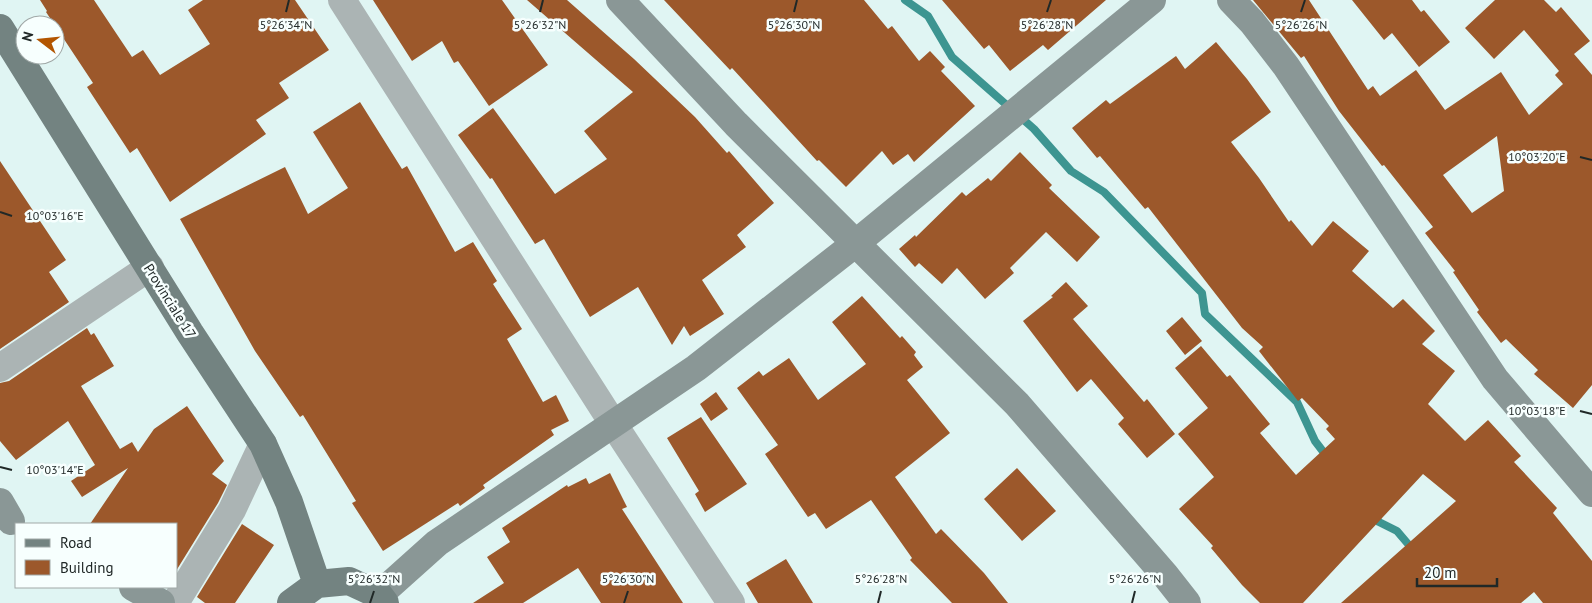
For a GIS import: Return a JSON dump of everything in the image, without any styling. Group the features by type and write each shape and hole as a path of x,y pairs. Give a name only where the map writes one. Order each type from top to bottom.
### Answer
{"main road":[{"name":"Provinciale 17","path":"0,28 263,444 289,502 317,584"},
{"path":"291,603 317,584 349,581 382,599"}],"street":[{"path":"342,0 614,425 731,603"},
{"path":"620,0 736,124 1017,404 1159,567 1186,603"},
{"path":"382,599 437,543 696,368 856,243 1152,0"},
{"path":"1231,0 1252,22 1286,66 1496,379 1592,493"},
{"path":"0,368 150,267"},
{"path":"175,603 232,510 263,444"},
{"path":"135,588 162,603"}],"building":[{"path":"40,0 94,0 132,57 143,50 160,75 210,44 188,10 203,0 295,0 329,50 279,83 289,98 256,120 266,134 170,202 137,148 130,153 87,87 93,83 65,41 65,15 48,15"},
{"path":"373,0 502,0 548,65 489,106 458,61 454,63 442,41 412,61"},
{"path":"527,0 567,0 634,59 695,117 727,153 729,151 774,203 737,235 746,247 702,280 724,314 690,336 684,326 672,345 638,287 590,317 544,239 535,244 492,178 490,179 458,135 493,108 555,194 607,159 584,131 633,92"},
{"path":"664,0 864,0 888,29 892,26 919,61 930,51 945,67 941,71 975,106 914,162 908,154 893,165 882,151 846,187 819,160 817,161 732,68 730,70"},
{"path":"942,0 1106,0 1048,50 1043,45 1010,71 989,45 984,49"},
{"path":"1253,0 1309,0 1368,90 1373,86 1380,96 1416,70 1445,110 1501,72 1529,115 1563,84 1555,75 1559,71 1524,30 1494,59 1465,28 1495,0 1544,0 1556,12 1561,7 1590,41 1574,54 1592,75 1592,385 1573,408 1534,374 1538,370 1506,339 1501,343 1477,312 1479,310 1453,272 1455,271 1425,233 1433,227 1339,111 1304,56 1301,58","holes":["1497,136 1504,191 1472,213 1443,175"]},
{"path":"1352,0 1412,0 1421,12 1424,10 1450,42 1419,67 1392,33 1384,40"},
{"path":"1216,42 1247,79 1271,112 1231,142 1259,178 1289,222 1291,220 1312,246 1333,221 1369,251 1352,271 1393,308 1403,299 1435,331 1422,344 1455,371 1428,404 1465,441 1488,420 1521,456 1514,462 1557,508 1553,513 1592,561 1592,603 1543,603 1534,592 1521,603 1341,603 1456,501 1423,474 1303,603 1260,603 1242,585 1211,548 1213,546 1179,509 1214,477 1178,434 1208,408 1175,368 1201,346 1227,377 1230,375 1270,424 1260,433 1296,475 1335,439 1326,429 1329,426 1302,398 1298,401 1259,351 1263,347 1242,328 1148,207 1145,209 1100,156 1097,158 1072,128 1106,100 1110,104 1176,56 1185,69"},
{"path":"360,102 402,169 407,166 455,252 473,242 497,281 493,284 522,329 507,339 543,402 556,395 569,421 551,430 554,435 483,485 485,488 460,506 458,503 383,551 352,503 356,501 303,415 300,417 255,351 180,219 285,167 308,214 348,188 313,132"},
{"path":"1020,152 1052,185 1049,188 1100,237 1077,262 1046,232 1010,268 1014,273 985,299 957,268 942,284 919,263 915,267 899,249 915,235 916,237 962,192 966,196 988,178 991,181"},
{"path":"0,161 66,260 49,272 69,302 0,349"},
{"path":"1066,282 1088,306 1073,319 1144,402 1147,399 1175,434 1147,458 1118,424 1124,418 1091,379 1077,392 1023,321 1053,297 1051,296"},
{"path":"862,296 900,338 902,336 916,352 914,355 923,367 907,380 950,433 895,477 936,534 941,529 984,573 1008,603 952,603 910,560 912,558 871,500 826,529 815,513 808,517 765,454 778,445 737,388 759,371 763,376 789,358 818,400 866,364 832,322"},
{"path":"1182,317 1202,341 1185,355 1166,331"},
{"path":"87,328 91,335 94,333 114,366 81,386 120,449 132,442 138,452 154,429 187,406 224,461 212,474 227,485 178,568 178,523 91,523 128,468 82,497 71,481 95,465 68,421 16,460 0,441 0,383 9,381"},
{"path":"716,392 728,409 711,421 700,404"},
{"path":"701,417 747,484 705,512 695,494 699,491 667,438"},
{"path":"1017,468 1056,511 1022,541 984,499"},
{"path":"610,473 627,507 622,509 683,603 601,603 578,568 523,603 473,603 504,583 487,557 510,542 502,528 567,485 568,487 586,478 589,484"},
{"path":"242,524 274,545 235,603 205,603 197,597"},
{"path":"786,559 813,603 758,603 746,583"}],"waterway":[{"path":"905,0 928,16 952,57 1034,129 1071,171 1104,192 1202,293 1205,314 1297,402 1315,441 1328,458"},
{"path":"1373,514 1379,522 1397,531 1414,551"}]}
